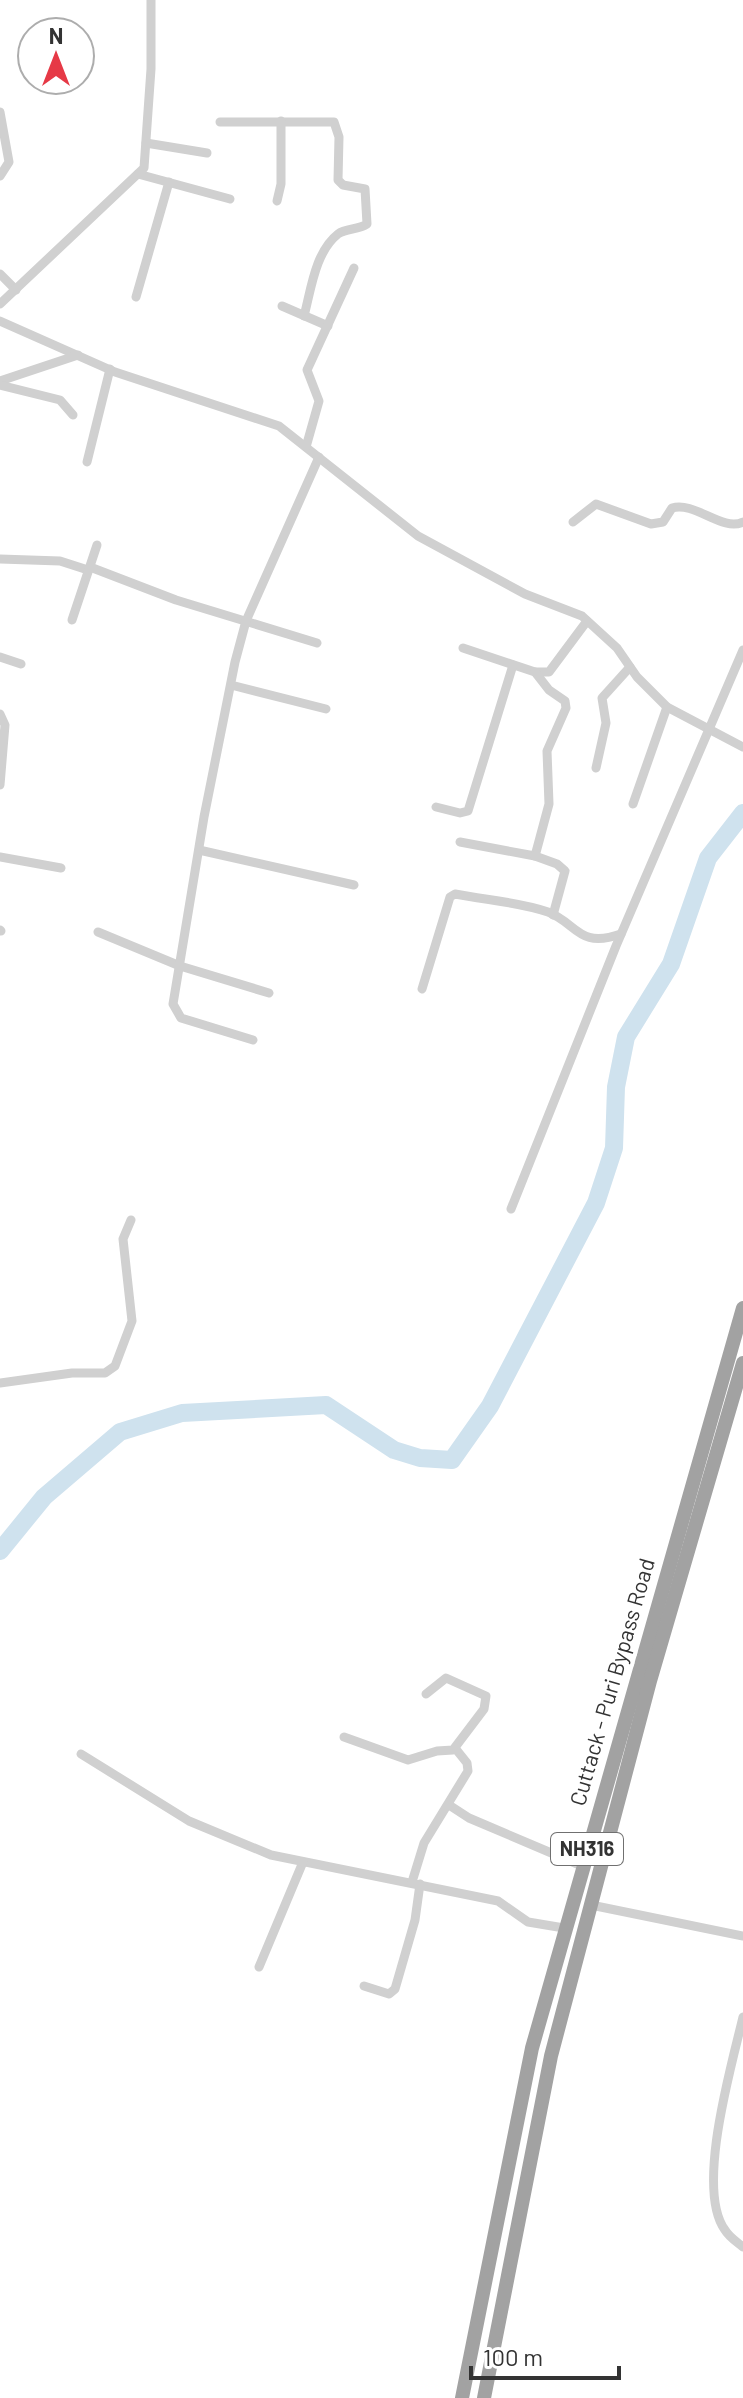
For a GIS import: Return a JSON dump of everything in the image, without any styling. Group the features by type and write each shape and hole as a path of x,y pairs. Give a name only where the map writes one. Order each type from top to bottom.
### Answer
{"highway":[{"name":"Cuttack - Puri Bypass Road","path":"462,2398 519,2100 564,1928 743,1308"},
{"name":"Cuttack - Puri Bypass Road","path":"484,2398 529,2154 591,1905 650,1681 743,1363"}],"street":[{"path":"0,304 144,168 151,0"},
{"path":"0,112 4,149 9,162 0,176"},
{"path":"277,201 281,184 281,121"},
{"path":"220,122 334,122 339,130 338,180 343,185 363,187 367,196 367,224 342,231 328,246 318,264 304,316"},
{"path":"146,143 207,153"},
{"path":"138,174 230,199"},
{"path":"136,297 169,182"},
{"path":"306,447 319,401 307,370 354,268"},
{"path":"0,274 16,290"},
{"path":"282,306 328,326"},
{"path":"0,321 110,369 279,426 418,536 525,594 587,621 617,648 667,707 743,746"},
{"path":"0,383 78,355"},
{"path":"87,462 110,369"},
{"path":"0,383 60,400 73,415"},
{"path":"253,1040 176,1013 173,1004 199,850 246,621 319,457"},
{"path":"573,522 596,504 651,524 663,522 672,508 682,505 731,524 743,522"},
{"path":"72,620 97,545"},
{"path":"0,559 60,561 89,568 176,600 317,643"},
{"path":"463,648 535,672 549,672 587,621"},
{"path":"511,1209 621,934 743,650"},
{"path":"0,657 21,664"},
{"path":"436,807 460,813 468,811 513,665"},
{"path":"596,768 606,723 602,698 630,667"},
{"path":"535,672 549,690 565,701 566,708 547,751 549,804 535,856"},
{"path":"231,685 326,709"},
{"path":"633,804 667,707"},
{"path":"0,714 5,725 0,785"},
{"path":"460,842 535,856 557,864 565,871 553,915"},
{"path":"199,850 354,885"},
{"path":"0,857 61,868"},
{"path":"422,989 450,897 455,894 553,915 575,932 586,936 608,939 621,934"},
{"path":"98,932 180,966 269,993"},
{"path":"0,1383 72,1373 105,1373 115,1366 132,1321 123,1239 131,1220"},
{"path":"344,1737 408,1760 455,1748 484,1709 486,1696 446,1678 426,1694"},
{"path":"364,1986 389,1994 395,1989 415,1920 416,1883 424,1843 468,1771 467,1763 455,1748"},
{"path":"81,1754 189,1821 271,1855 498,1901 528,1922 564,1928"},
{"path":"449,1805 469,1818 582,1866"},
{"path":"259,1967 303,1862"},
{"path":"591,1905 743,1936"},
{"path":"743,2017 717,2125 715,2201 724,2230 743,2247"}],"waterway":[{"path":"0,1551 44,1497 120,1432 182,1413 326,1405 394,1450 420,1458 452,1460 490,1406 596,1203 614,1148 616,1087 626,1037 671,964 708,858 743,813"}]}
